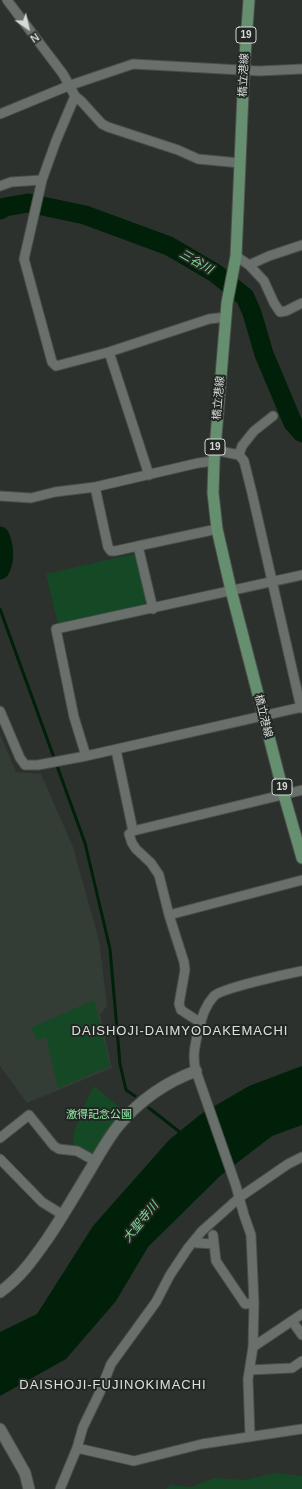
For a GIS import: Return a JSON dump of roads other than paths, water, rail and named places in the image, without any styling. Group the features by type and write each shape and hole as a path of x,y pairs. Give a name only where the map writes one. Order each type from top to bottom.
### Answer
{"main road":[{"name":"橋立港線","path":"249,0 244,70 235,261 227,303 214,456 213,493 217,529 231,590 284,795 302,858"}],"street":[{"path":"7,0 63,74 68,86 75,96 102,124 178,150 198,159 240,163"},
{"path":"0,114 68,86 133,64 259,71 302,69"},
{"path":"75,96 56,141 42,182 24,259 25,268 52,362 56,366 109,352 209,319 226,318"},
{"path":"0,186 11,182 42,182"},
{"path":"249,265 269,256 302,246"},
{"path":"235,261 249,265 264,281 274,303 280,312 286,311 302,302"},
{"path":"109,352 149,475"},
{"path":"239,455 242,446 254,431 273,416"},
{"path":"3,496 31,498 55,492 95,488 198,463 214,456 239,455"},
{"path":"0,711 20,758 25,765 38,765 116,750 263,715 301,708 249,480 244,461 239,455"},
{"path":"95,488 108,547 111,551 217,529"},
{"path":"138,546 153,609"},
{"path":"83,757 56,629 153,609 302,575"},
{"path":"116,750 133,831"},
{"path":"201,1023 181,1010 179,1004 185,970 184,962 169,915 159,874 151,863 136,850 129,834 133,831 302,790"},
{"path":"169,915 302,880"},
{"path":"250,1436 248,1379 253,1347 254,1303 251,1235 240,1197 196,1071 194,1063 195,1046 203,1011 215,994 231,988 302,971"},
{"path":"0,1292 13,1283 29,1265 63,1215 95,1161 119,1125 151,1094 168,1083 196,1071"},
{"path":"0,1138 28,1115 54,1146 59,1149 77,1151 95,1161"},
{"path":"60,1489 111,1364 156,1302 170,1275 194,1241 202,1231 240,1197 288,1164 302,1157"},
{"path":"0,1159 42,1202 63,1215"},
{"path":"194,1241 197,1243 214,1239 216,1261 245,1304 254,1303"},
{"path":"253,1347 302,1314"},
{"path":"292,1322 302,1335"},
{"path":"250,1370 292,1368 302,1361"},
{"path":"77,1448 134,1460 202,1444 302,1429"},
{"path":"2,1430 25,1473 29,1489"}],"water":[{"name":"大聖寺川","path":"302,1066 302,1125 272,1136 220,1176 148,1247 116,1301 66,1359 0,1396 0,1332 37,1314 93,1226 169,1140 201,1114 249,1086"}],"waterway":[{"name":"三谷川","path":"0,210 5,207 28,203 85,215 169,246 215,273 245,297 252,313 264,354 293,423 302,433"},
{"name":"三谷川","path":"0,536 4,553 0,570"},
{"path":"0,609 85,843 110,949 120,1064 126,1090 135,1096"},
{"path":"149,1108 181,1133"}],"district":[{"name":"DAISHOJI-DAIMYODAKEMACHI","path":"180,1031"},
{"name":"DAISHOJI-FUJINOKIMACHI","path":"113,1385"}],"park label":[{"name":"激得記念公園","path":"99,1115"}]}
